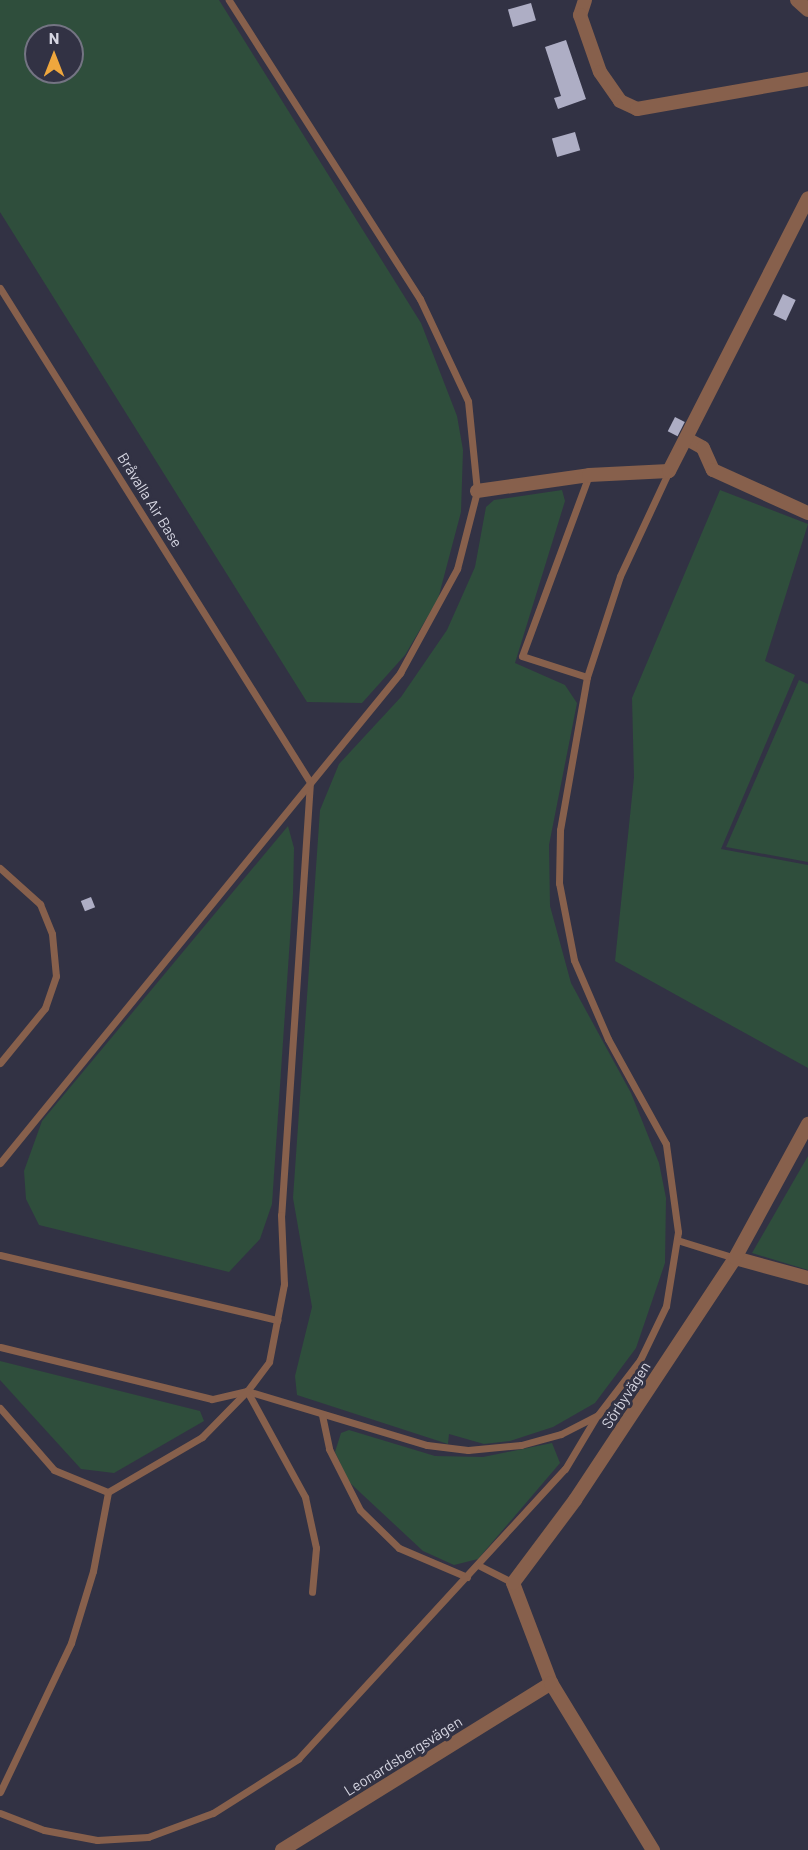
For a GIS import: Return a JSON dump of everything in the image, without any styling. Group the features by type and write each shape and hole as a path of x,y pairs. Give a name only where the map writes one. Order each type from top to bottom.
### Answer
{"street":[{"path":"585,0 580,15 600,72 620,101 637,110 808,79"},
{"path":"797,0 808,10"},
{"path":"477,491 589,475 669,471 687,440 808,198"},
{"path":"687,440 703,448 713,470 808,513"},
{"name":"Sörbyvägen","path":"513,1583 595,1472 735,1258 808,1124"},
{"path":"735,1258 808,1278"},
{"path":"513,1583 545,1686 652,1850"},
{"name":"Leonardsbergsvägen","path":"282,1850 545,1686"}],"lane":[{"path":"0,1164 400,673 428,630 457,569 477,491 468,401 420,299 229,0"},
{"name":"Bråvalla Air Base","path":"0,288 277,726 310,782"},
{"path":"0,1813 44,1830 97,1840 148,1837 213,1813 298,1759 565,1469 598,1415 640,1360 666,1306 677,1240 666,1144 608,1039 574,960 559,883 560,830 587,677 620,576 669,471"},
{"path":"587,677 522,656 589,475"},
{"path":"0,1792 71,1643 93,1571 108,1492 202,1437 247,1391 269,1362 284,1284 281,1215 310,782"},
{"path":"0,868 40,904 52,934 56,976 45,1008 0,1063"},
{"path":"677,1240 735,1258"},
{"path":"0,1255 277,1320"},
{"path":"0,1347 212,1399 247,1391 428,1445 468,1450 561,1434 598,1415"},
{"path":"247,1391 305,1497 316,1548 312,1592"},
{"path":"0,1408 54,1470 108,1492"},
{"path":"322,1414 328,1449 360,1510 399,1548 466,1577"},
{"path":"478,1565 513,1583"}],"green space":[{"path":"0,0 219,0 421,323 457,416 463,450 461,512 438,599 405,655 362,703 307,702 0,212"},
{"path":"562,490 565,501 515,663 565,685 577,703 549,845 550,906 571,983 631,1093 659,1163 666,1198 665,1263 636,1348 595,1403 553,1427 510,1441 484,1444 449,1434 448,1444 297,1395 295,1376 312,1307 293,1198 320,810 339,764 401,697 447,630 475,567 486,507 494,500"},
{"path":"720,490 808,524 765,661 795,675 721,849 808,865 808,1068 615,961 634,777 632,698"},
{"path":"799,680 808,684 808,862 726,847"},
{"path":"288,826 294,848 293,894 272,1204 260,1239 229,1272 39,1225 26,1199 24,1171 42,1121"},
{"path":"808,1156 808,1270 752,1253"},
{"path":"0,1361 200,1411 204,1421 114,1473 81,1469 0,1380"},
{"path":"349,1430 435,1456 483,1457 552,1443 560,1463 478,1559 454,1565 423,1551 349,1482 335,1452 341,1433"}],"building":[{"path":"531,3 536,20 513,27 508,10"},
{"path":"566,40 586,99 558,109 554,98 561,96 545,47"},
{"path":"575,132 580,150 557,157 552,139"},
{"path":"783,294 796,300 786,321 773,315"},
{"path":"675,417 685,422 678,436 668,431"},
{"path":"91,897 95,907 85,911 81,901"}]}
